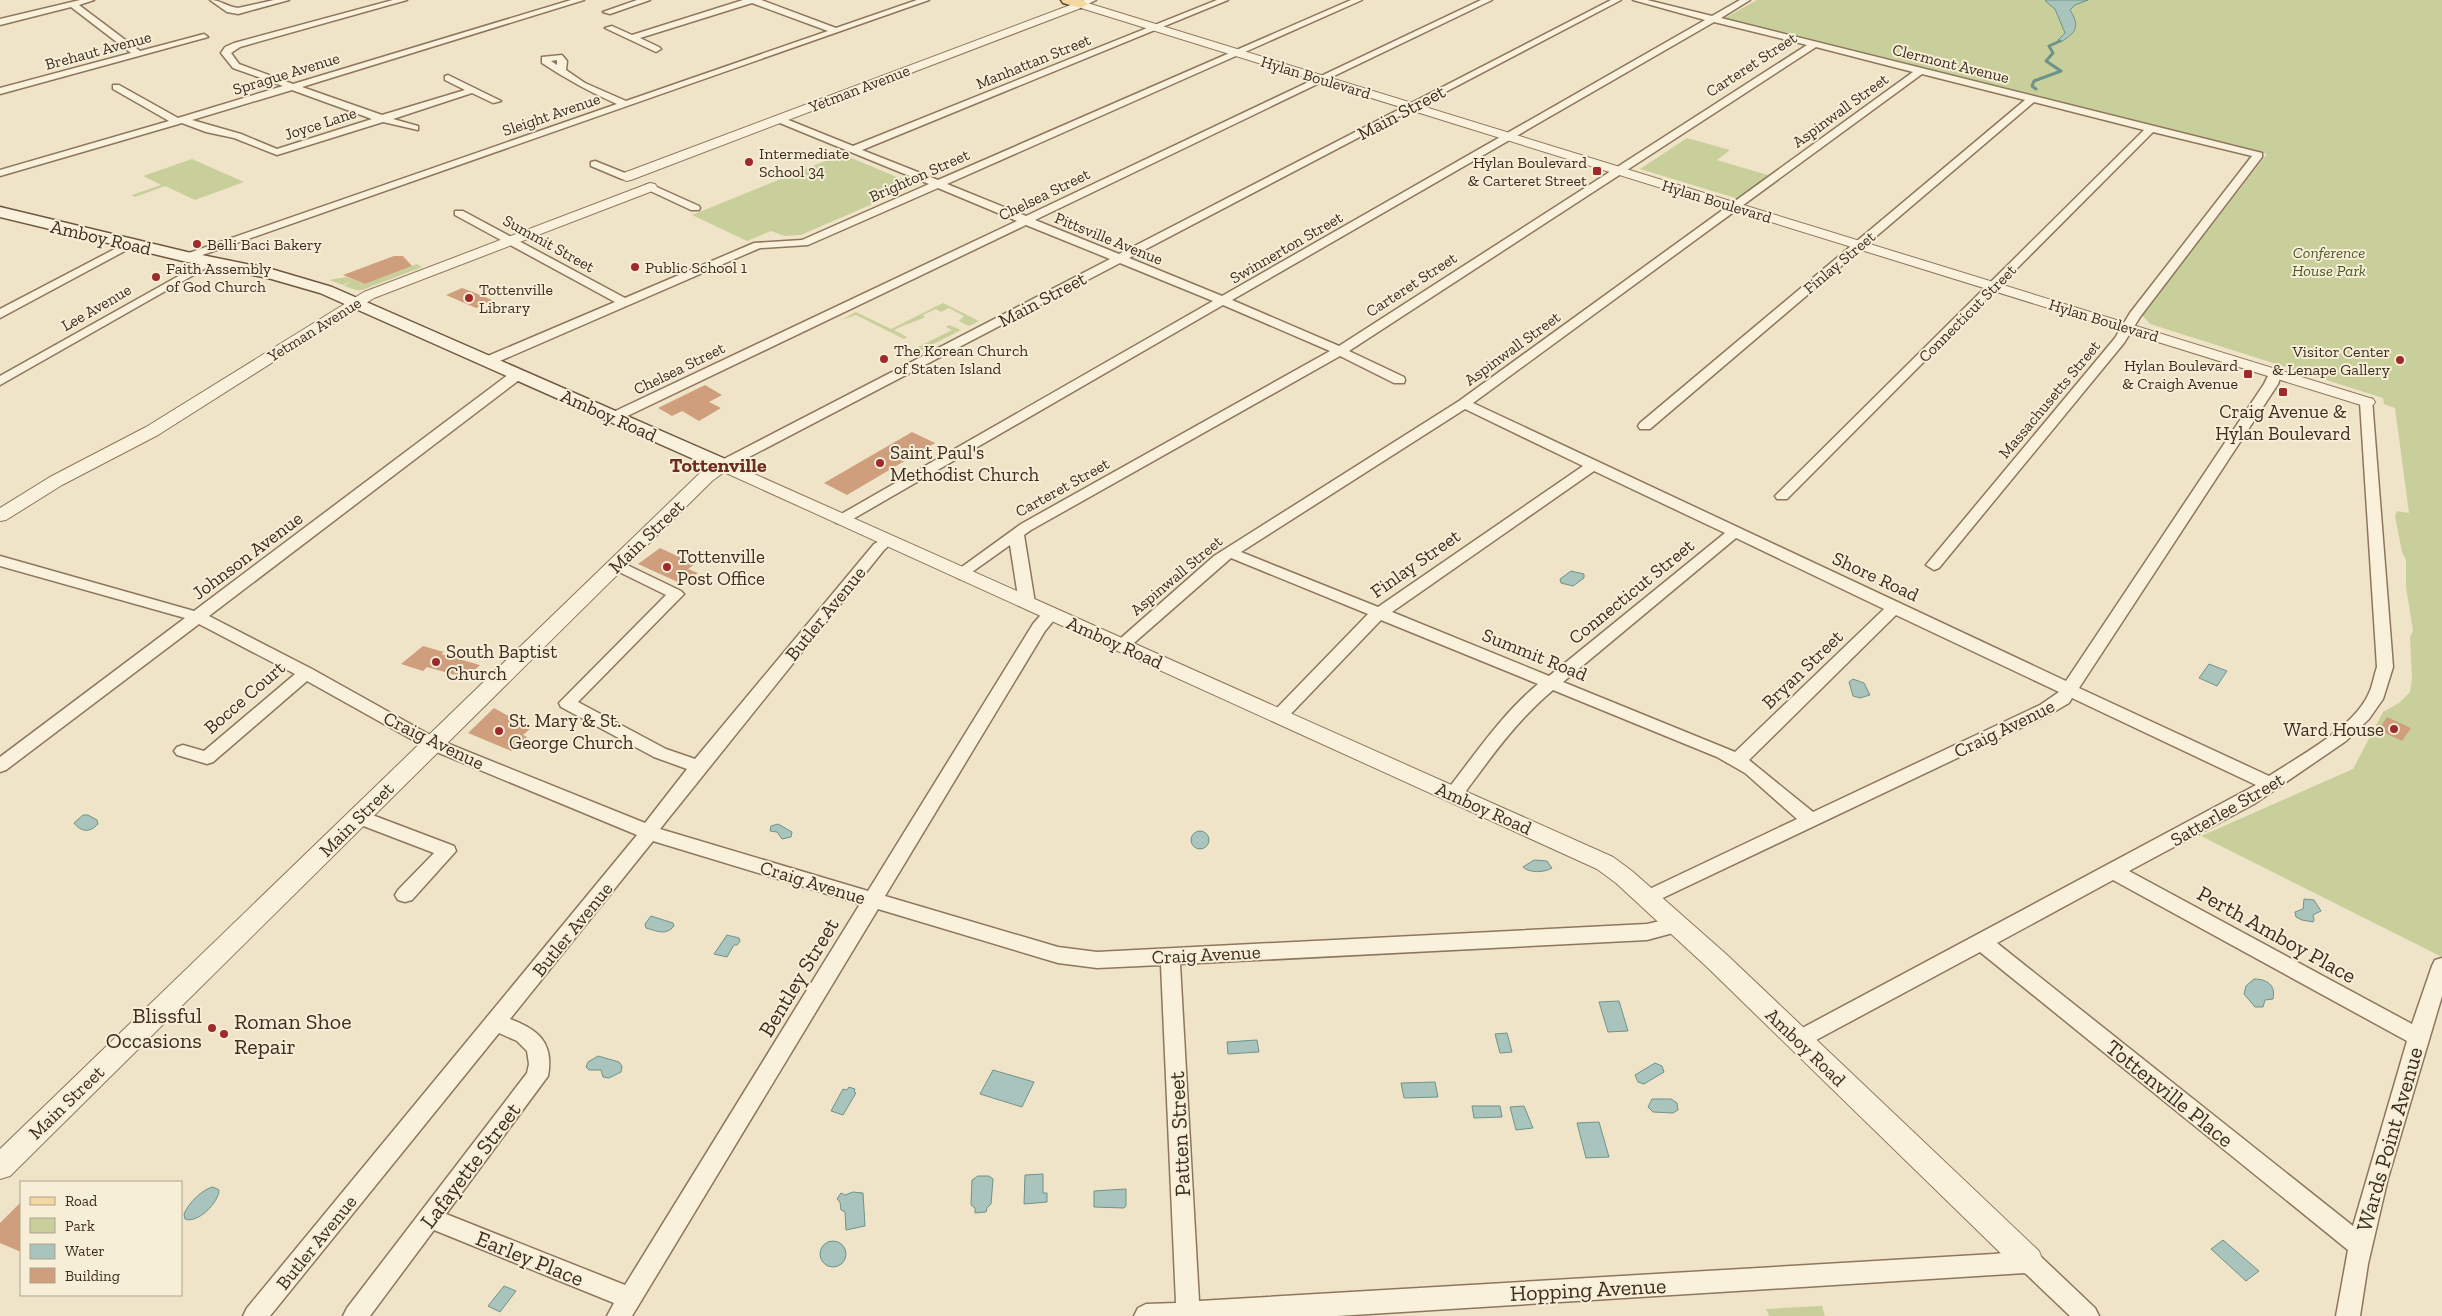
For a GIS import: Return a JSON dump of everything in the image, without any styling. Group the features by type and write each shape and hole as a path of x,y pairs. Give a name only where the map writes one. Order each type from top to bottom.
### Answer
{"main road":[{"name":"Amboy Road","path":"0,212 130,244 292,280 356,303 724,465"}],"street":[{"path":"0,22 90,0"},
{"path":"214,0 230,10 238,11 285,0"},
{"path":"403,0 234,46 226,53 234,65 292,87 414,128"},
{"name":"Sprague Avenue","path":"0,173 180,121 580,0"},
{"path":"632,38 752,0 836,31"},
{"name":"Sleight Avenue","path":"187,257 925,0"},
{"name":"Manhattan Street","path":"853,150 1224,0"},
{"name":"Brighton Street","path":"488,361 758,245 804,243 1358,0"},
{"name":"Chelsea Street","path":"614,417 1488,0"},
{"name":"Main Street","path":"0,1167 706,477 724,465 1617,0"},
{"name":"Clermont Avenue","path":"1637,0 2258,155"},
{"name":"Swinnerton Street","path":"841,520 1746,0"},
{"path":"607,12 639,1"},
{"name":"Hylan Boulevard","path":"1081,1 1239,53 2367,402"},
{"name":"Yetman Avenue","path":"626,177 1081,1"},
{"path":"72,4 138,54"},
{"path":"609,28 656,49"},
{"name":"Brehaut Avenue","path":"0,91 204,37"},
{"name":"Carteret Street","path":"960,574 1016,533 1339,351 1813,45"},
{"name":"Aspinwall Street","path":"1121,645 1196,577 1229,552 1464,404 1737,207 1920,71"},
{"path":"561,72 587,88 625,104"},
{"path":"448,78 496,101"},
{"name":"Joyce Lane","path":"116,87 180,121 237,136 277,152 473,90"},
{"name":"Finlay Street","path":"1645,426 2032,99"},
{"name":"Pittsville Avenue","path":"778,119 1224,301 1339,351 1399,380"},
{"name":"Connecticut Street","path":"1782,496 2151,128"},
{"name":"Massachusetts Street","path":"1934,565 2120,340 2127,327 2153,292 2258,155"},
{"path":"595,164 694,208"},
{"name":"Yetman Avenue","path":"0,516 56,481 152,431 376,292 650,187"},
{"name":"Summit Street","path":"459,213 623,302"},
{"path":"0,314 130,244"},
{"name":"Lee Avenue","path":"0,381 209,262"},
{"name":"Craig Avenue","path":"1648,898 2046,709 2063,699 2271,384 2276,373"},
{"name":"Johnson Avenue","path":"0,766 518,374"},
{"name":"Satterlee Street","path":"1798,1040 2248,799 2340,737 2371,705 2384,677 2385,667 2367,402"},
{"name":"Shore Road","path":"1464,404 2271,785"},
{"name":"Amboy Road","path":"724,465 960,574 1605,863 1648,898 1677,925 2087,1316"},
{"name":"Finlay Street","path":"1279,716 1366,624 1593,465"},
{"name":"Connecticut Street","path":"1454,794 1514,715 1551,682 1735,532"},
{"name":"Carteret Street","path":"1016,533 1027,603"},
{"name":"Butler Avenue","path":"255,1316 641,844 648,832 699,767 879,547 887,540"},
{"name":"Summit Road","path":"1229,552 1738,760 1810,820"},
{"name":"Craig Avenue","path":"0,561 198,617 306,673 433,744 648,832 1071,958 1097,960 1647,932 1677,925"},
{"path":"616,565 676,594 567,703 660,752 699,767"},
{"name":"Bryan Street","path":"1738,760 1895,607"},
{"name":"Bentley Street","path":"624,1307 1039,628 1051,614"},
{"name":"Bocce Court","path":"183,751 207,758 306,673"},
{"path":"359,817 447,851 405,894"},
{"name":"Perth Amboy Place","path":"2114,872 2417,1037"},
{"name":"Tottenville Place","path":"1982,942 2360,1245"},
{"name":"Patten Street","path":"1170,956 1188,1313"},
{"name":"Wards Point Avenue","path":"2348,1316 2360,1245 2417,1037 2442,966"},
{"name":"Lafayette Street","path":"354,1316 537,1076 542,1062 537,1046 526,1035 496,1023"},
{"name":"Earley Place","path":"430,1218 624,1307"},
{"name":"Hopping Avenue","path":"1146,1316 1994,1265 2029,1261"}],"green space":[{"name":"Conference House Park","path":"1757,0 2442,0 2442,957 2201,836 2353,769 2383,712 2399,703 2410,692 2412,678 2410,637 2413,631 2406,587 2406,560 2402,552 2395,516 2397,511 2409,513 2395,408 2384,404 2383,398 2150,324 2142,315 2267,154 1723,19"},
{"path":"1687,138 1730,150 1717,160 1771,176 1739,199 1640,169"},
{"path":"842,154 916,185 801,235 785,236 771,231 747,241 692,215"},
{"path":"192,159 244,182 195,200 165,186 135,197 132,195 161,185 143,176"},
{"path":"417,264 422,267 362,290 344,286 351,281 343,285 329,280 346,277 365,284"},
{"path":"943,303 979,321 969,326 959,321 964,316 949,308 941,312 936,309 923,315 925,317 894,330 907,337 904,339 856,315 841,320 856,312 891,329"},
{"path":"949,325 961,330 920,351 918,347 952,330 946,327"},
{"path":"1822,1306 1825,1316 1769,1316 1766,1309"}],"water":[{"path":"2088,0 2075,5 2070,10 2076,25 2074,32 2061,42 2058,40 2065,33 2055,9 2045,1"},
{"path":"1571,571 1584,574 1584,578 1573,586 1561,583 1560,579"},
{"path":"2209,664 2227,671 2217,686 2199,678"},
{"path":"1853,679 1864,683 1870,695 1860,698 1853,696 1849,682"},
{"path":"83,815 88,815 97,820 98,824 92,829 83,830 74,823"},
{"path":"778,824 792,832 791,837 782,839 777,832 770,831 771,826"},
{"path":"1200,831 1206,834 1209,840 1206,846 1200,849 1194,846 1191,840 1194,834"},
{"path":"1534,860 1547,861 1552,868 1537,872 1523,867"},
{"path":"2304,899 2314,900 2321,911 2313,915 2313,922 2296,917 2295,912 2303,909"},
{"path":"651,916 673,923 674,926 665,932 646,928 645,924"},
{"path":"727,935 739,938 740,941 737,945 734,945 727,957 714,954"},
{"path":"2254,979 2267,982 2273,990 2273,999 2265,1000 2263,1007 2255,1007 2244,994 2246,986"},
{"path":"1619,1001 1628,1031 1608,1032 1599,1002"},
{"path":"1507,1033 1512,1052 1500,1053 1495,1034"},
{"path":"1257,1040 1259,1052 1228,1054 1227,1042"},
{"path":"598,1056 619,1062 622,1066 621,1072 609,1078 603,1077 601,1070 589,1070 586,1067 588,1062"},
{"path":"1655,1063 1662,1066 1664,1072 1644,1084 1638,1082 1635,1075"},
{"path":"993,1070 1034,1082 1022,1107 980,1094"},
{"path":"1435,1082 1438,1097 1404,1098 1401,1083"},
{"path":"849,1087 855,1089 854,1092 856,1093 843,1115 831,1111 843,1089 847,1090"},
{"path":"1652,1099 1671,1099 1677,1103 1678,1110 1673,1113 1653,1112 1648,1107"},
{"path":"1472,1106 1500,1106 1502,1117 1474,1118"},
{"path":"1524,1106 1533,1128 1516,1130 1510,1107"},
{"path":"1599,1122 1609,1157 1586,1158 1577,1123"},
{"path":"1043,1174 1043,1193 1047,1193 1047,1202 1024,1204 1025,1175"},
{"path":"978,1176 989,1176 993,1179 991,1204 986,1212 975,1213 975,1208 971,1205 972,1180"},
{"path":"213,1187 219,1190 212,1206 196,1218 185,1219 184,1214 192,1202 204,1191"},
{"path":"1126,1189 1126,1206 1124,1208 1094,1207 1094,1191"},
{"path":"853,1192 863,1193 865,1226 846,1230 845,1212 841,1210 840,1202 837,1199 841,1193 845,1195"},
{"path":"2223,1240 2259,1271 2246,1281 2211,1249"},
{"path":"833,1241 842,1245 846,1254 842,1263 833,1267 824,1263 820,1254 824,1245"},
{"path":"504,1286 516,1291 500,1312 488,1306"}],"building":[{"path":"394,256 403,256 412,266 365,284 343,275"},
{"name":"Tottenville Library","path":"462,288 492,300 476,308 446,295"},
{"path":"705,385 722,395 709,402 721,408 699,421 682,411 672,416 658,408"},
{"name":"Saint Paul's Methodist Church","path":"912,432 935,443 847,495 824,483"},
{"name":"Tottenville Post Office","path":"660,548 695,564 688,569 698,573 682,584 638,564"},
{"name":"South Baptist Church","path":"423,646 444,652 441,654 480,665 466,678 427,667 423,671 401,664"},
{"name":"St. Mary & St. George Church","path":"494,708 531,728 523,735 527,737 511,751 468,733"},
{"name":"Ward House","path":"2387,717 2411,728 2402,741 2378,730"},
{"path":"20,1203 20,1252 0,1243 0,1223"}],"waterway":[{"path":"2036,89 2032,86 2034,81 2061,71 2046,61 2053,53 2049,46 2060,41"}],"place":[{"name":"Intermediate School 34","path":"749,162"},
{"name":"Hylan Boulevard & Carteret Street","path":"1597,171"},
{"name":"Belli Baci Bakery","path":"197,244"},
{"name":"Public School 1","path":"635,267"},
{"name":"Faith Assembly of God Church","path":"156,277"},
{"name":"Tottenville Library","path":"469,298"},
{"name":"The Korean Church of Staten Island","path":"884,359"},
{"name":"Visitor Center & Lenape Gallery","path":"2400,360"},
{"name":"Hylan Boulevard & Craigh Avenue","path":"2248,374"},
{"name":"Craig Avenue & Hylan Boulevard","path":"2283,392"},
{"name":"Saint Paul's Methodist Church","path":"880,463"},
{"name":"Tottenville Post Office","path":"667,567"},
{"name":"South Baptist Church","path":"436,662"},
{"name":"Ward House","path":"2394,729"},
{"name":"St. Mary & St. George Church","path":"499,731"},
{"name":"Blissful Occasions","path":"212,1028"},
{"name":"Roman Shoe Repair","path":"224,1034"}],"district":[{"name":"Tottenville","path":"718,465"}]}
